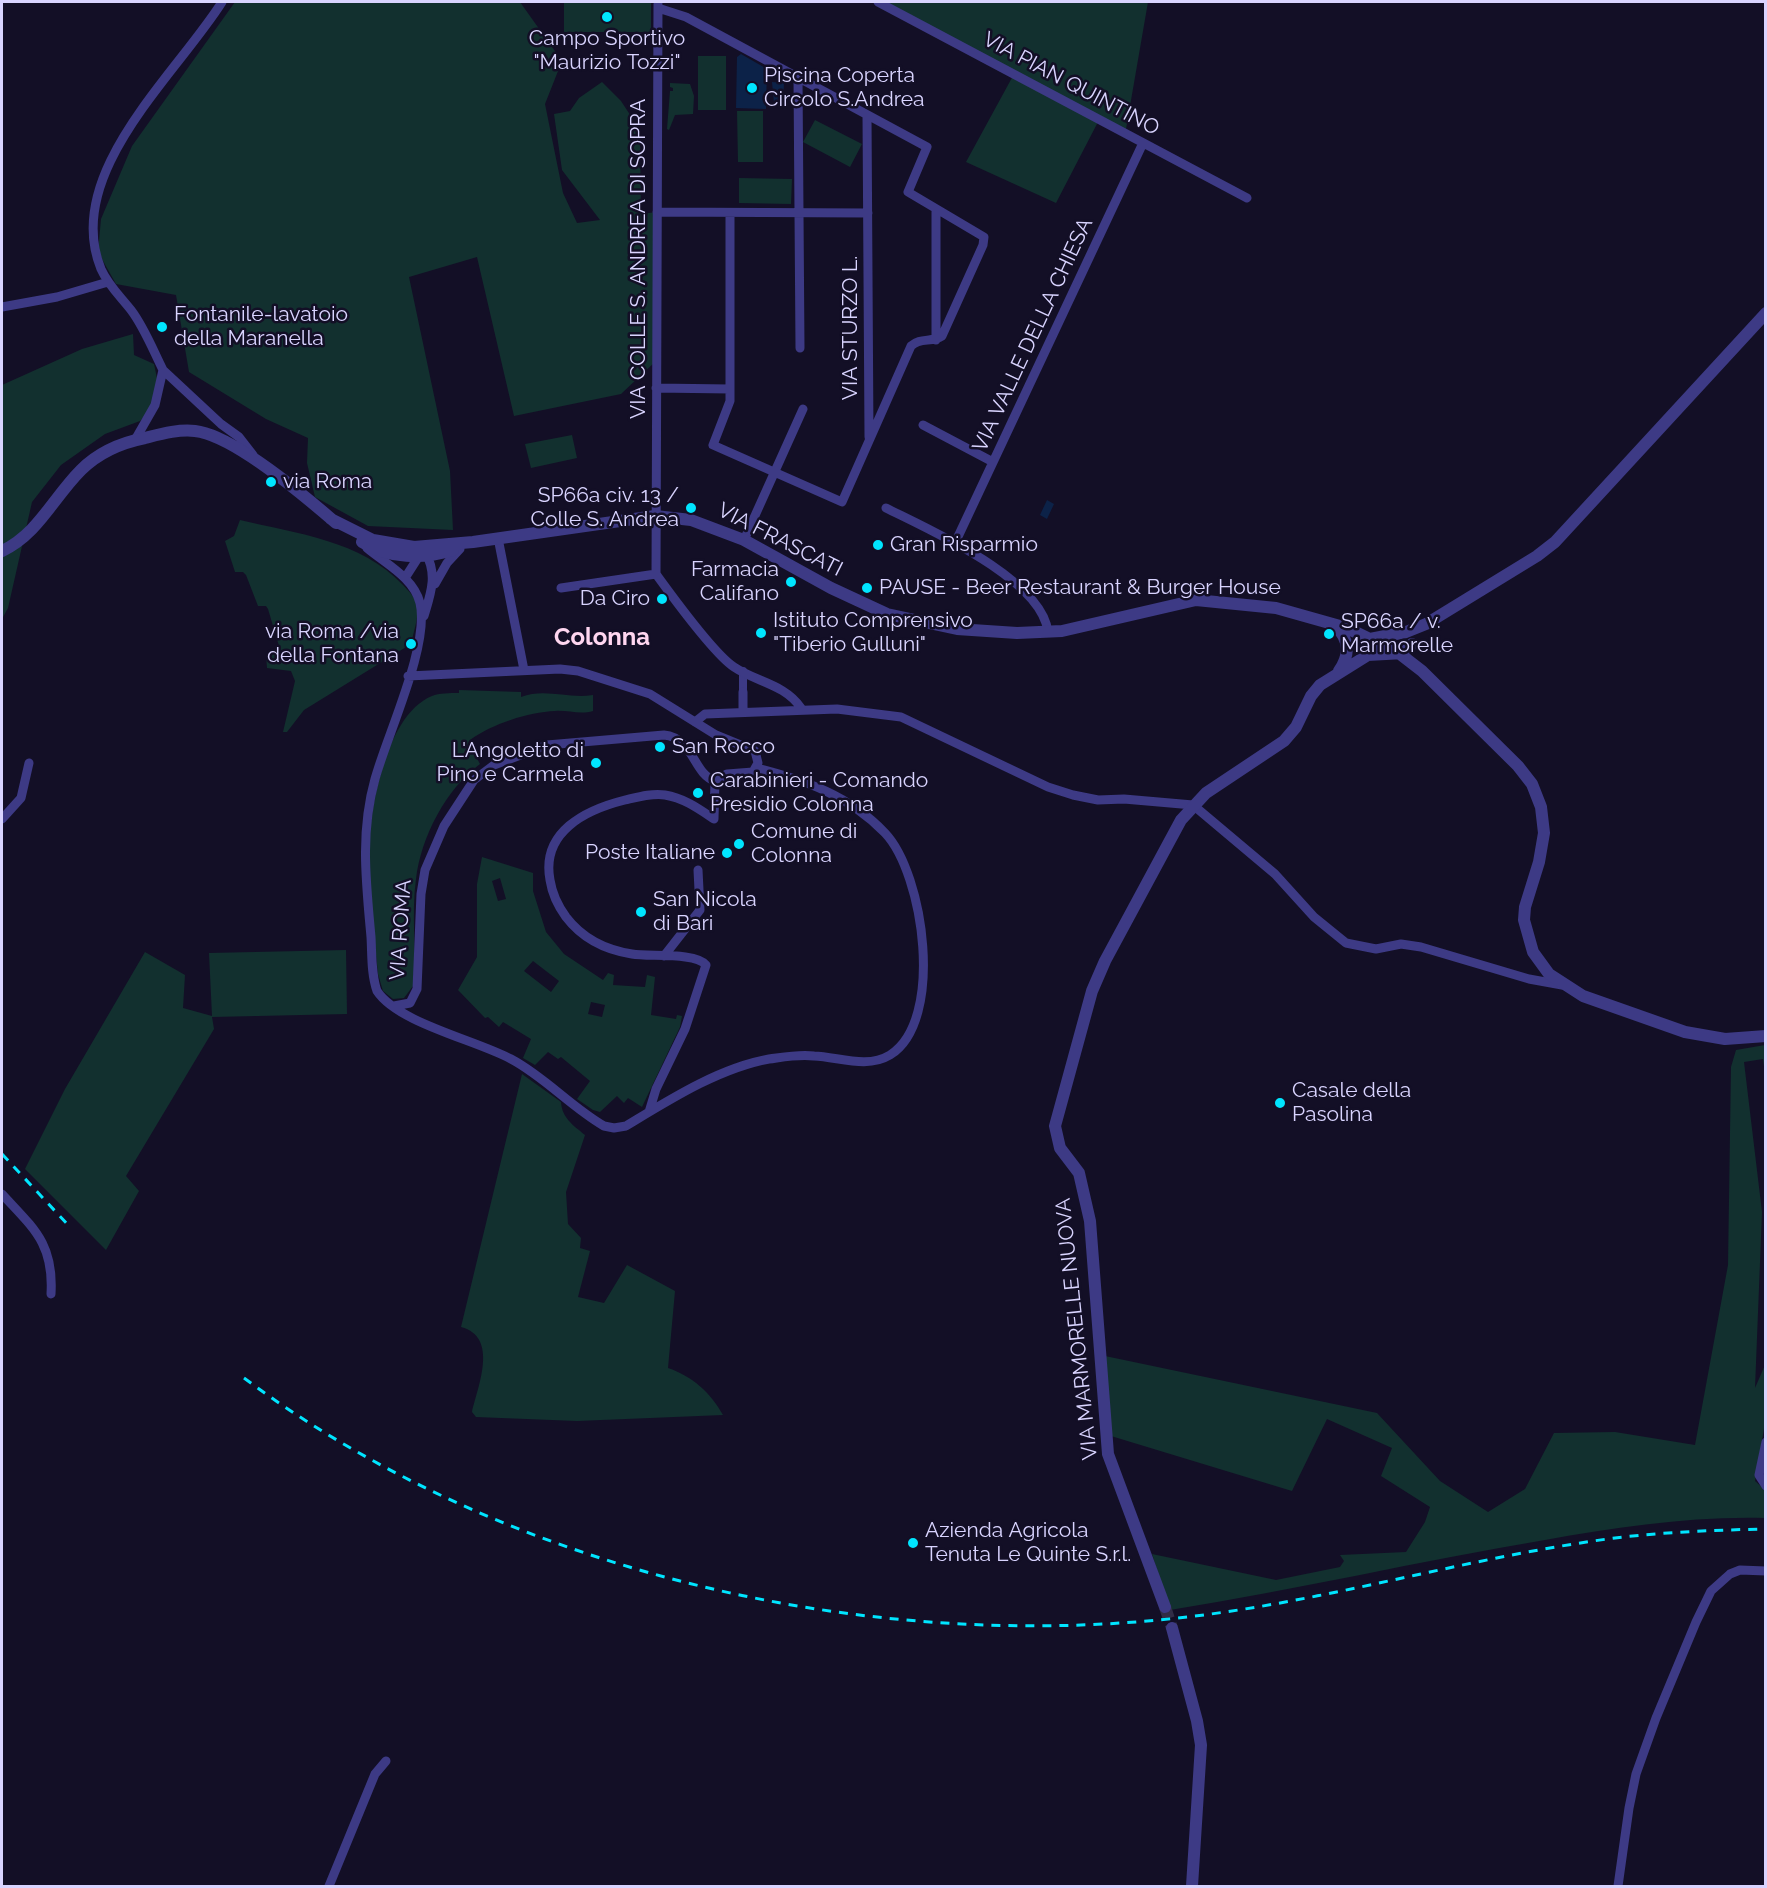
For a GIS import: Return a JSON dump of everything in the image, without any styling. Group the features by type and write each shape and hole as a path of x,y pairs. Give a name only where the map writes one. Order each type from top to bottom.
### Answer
{"street":[{"path":"222,2 114,152 101,184 92,230 94,249 108,282 132,311 164,370 239,438 260,465"},
{"name":"VIA PIAN QUINTINO","path":"878,2 1247,198"},
{"path":"658,5 686,16 927,147 908,192 976,230 984,238 942,336 936,340 920,340 911,346 842,502 713,445 730,401 730,214"},
{"name":"VIA COLLE S. ANDREA DI SOPRA","path":"656,574 658,5"},
{"path":"798,78 800,348"},
{"name":"VIA STURZO L.","path":"867,115 869,442"},
{"name":"VIA VALLE DELLA CHIESA","path":"956,543 1143,143"},
{"path":"936,208 936,340"},
{"path":"657,212 868,213"},
{"path":"2,307 57,297 108,282"},
{"path":"1562,985 1537,959 1524,924 1525,907 1544,839 1542,812 1536,791 1518,766 1426,674 1414,659 1412,644 1422,630 1434,620 1555,542 1766,313"},
{"path":"135,440 155,405 164,370"},
{"path":"656,388 730,389"},
{"path":"744,540 803,409"},
{"path":"923,425 993,462"},
{"path":"2,551 15,544 35,527 72,480 92,460 110,448 135,440 184,431 199,431 228,443 260,465 405,578 423,552"},
{"path":"886,508 956,543 1024,589 1043,615 1048,632"},
{"name":"VIA FRASCATI","path":"423,552 498,538 655,516 701,522 744,540 831,588 887,614 957,629 989,632 1048,632 1071,629 1196,600 1251,604 1320,619 1347,628 1395,652 1426,674"},
{"path":"331,519 378,542 423,552 433,571 432,588 421,627"},
{"path":"498,538 524,670"},
{"path":"359,540 386,552 423,552"},
{"path":"432,588 447,563 468,544"},
{"path":"561,588 656,574 733,667 793,697 801,708"},
{"name":"VIA ROMA","path":"405,578 419,601 421,627 408,676 375,778 364,844 363,867 375,985 380,996 394,1006 410,1003 417,989 421,894 429,859 449,817 478,776 501,762 561,743 664,735 675,738 690,752 707,777 714,781"},
{"name":"VIA MARMORELLE NUOVA","path":"1320,619 1337,628 1347,645 1347,656 1335,675"},
{"path":"1370,639 1399,634 1434,620"},
{"path":"1395,652 1393,643 1399,634"},
{"name":"VIA MARMORELLE NUOVA","path":"1165,1607 1107,1454 1090,1221 1079,1173 1060,1148 1055,1126 1092,991 1174,832 1193,805 1284,741 1296,726 1312,693 1335,675 1368,655 1404,653 1412,644"},
{"path":"408,676 524,670 578,671 654,696 716,735 754,750 758,766"},
{"path":"743,671 743,712"},
{"path":"695,722 702,714 801,708 867,711 901,717 1048,787 1073,795 1098,800 1124,799 1193,805 1275,874 1339,939 1353,946 1376,949 1401,944 1421,947 1534,980 1562,985 1596,1001 1689,1033 1725,1039 1766,1036"},
{"path":"2,819 21,798 29,762"},
{"path":"649,1112 656,1089 685,1029 706,970 704,962 696,958 631,954 614,950 581,933 560,908 549,870 549,858 554,841 567,826 593,811 651,795 682,800 714,819 714,781 727,774 751,773 758,766"},
{"path":"394,1006 418,1020 513,1059 604,1126 623,1127 734,1068 753,1062 807,1055 857,1062 879,1060 901,1046 915,1023 921,988 920,923 913,885 897,847 869,818 834,794 758,766"},
{"path":"664,956 700,910 698,870"},
{"path":"2,1194 26,1218 45,1244 51,1264 51,1294"},
{"path":"1766,1442 1759,1475 1766,1486"},
{"path":"1618,1887 1636,1774 1656,1718 1696,1622 1711,1591 1730,1574 1740,1570 1766,1571"},
{"path":"1172,1628 1197,1721 1201,1745 1192,1887"},
{"path":"329,1887 375,1774 386,1761"}],"green space":[{"path":"235,2 520,2 562,61 545,104 563,193 577,223 600,220 562,170 554,114 570,111 579,98 602,82 621,101 640,130 641,214 657,212 656,361 621,394 514,416 477,257 409,277 450,471 453,530 368,526 315,497 307,463 308,438 266,419 189,372 176,295 116,284 98,252 101,219 132,146"},
{"name":"Campo Sportivo \"Maurizio Tozzi\"","path":"564,2 651,2 651,32 564,32"},
{"path":"878,2 1148,2 1125,135 1099,120 1056,203 966,162 1014,74"},
{"path":"698,56 726,56 726,110 698,110"},
{"path":"670,83 690,84 694,96 693,114 675,115 669,130 667,129 670,91 673,91"},
{"path":"737,111 763,111 763,162 738,162"},
{"path":"815,120 862,144 850,167 803,142"},
{"path":"739,178 792,179 791,204 739,203"},
{"path":"133,334 134,355 154,364 159,388 149,413 140,421 105,434 61,465 32,502 8,608 2,619 2,385 82,349"},
{"path":"572,435 577,458 531,468 525,444"},
{"path":"240,520 306,535 348,548 386,570 410,593 418,608 411,644 304,710 287,732 283,732 295,681 291,671 267,668 266,654 279,646 268,609 266,606 258,606 246,575 243,572 235,572 225,541 234,536"},
{"path":"459,690 521,692 521,697 539,693 593,695 593,711 583,713 555,711 533,714 499,724 470,740 469,744 480,764 468,774 446,800 423,847 415,892 413,986 404,998 393,999 383,991 378,974 369,892 369,845 375,797 390,746 401,724 415,707 432,696 459,693"},
{"path":"482,857 533,873 533,891 546,932 564,954 603,980 608,973 614,975 613,985 645,987 647,975 655,977 651,1015 676,1019 677,1015 682,1016 680,1027 642,1107 628,1098 624,1103 617,1096 600,1112 593,1110 577,1099 590,1081 561,1057 558,1059 548,1052 535,1065 523,1058 531,1039 503,1022 499,1027 488,1017 485,1018 458,990 477,957 477,884","holes":["500,878 506,899 498,901 492,881","533,961 559,981 551,992 524,971","591,1002 605,1005 602,1017 588,1014"]},
{"path":"346,950 347,1014 212,1017 214,1029 126,1176 139,1191 106,1250 25,1169 65,1089 145,952 185,975 183,1008 212,1016 209,953"},
{"path":"1765,1045 1765,1074 1763,1059 1744,1062 1762,1212 1755,1388 1765,1365 1766,1417 1755,1481 1765,1490 1765,1518 1655,1523 1599,1531 1170,1610 1152,1554 1276,1580 1340,1567 1344,1561 1340,1555 1406,1552 1425,1522 1430,1507 1381,1476 1392,1448 1327,1419 1292,1491 1111,1436 1105,1356 1377,1413 1440,1481 1488,1512 1525,1489 1554,1433 1615,1432 1695,1445 1728,1265 1731,1067 1736,1050"},
{"path":"522,1074 561,1102 566,1117 585,1135 566,1192 568,1224 581,1238 580,1248 590,1251 578,1297 604,1303 627,1265 675,1291 668,1368 700,1386 723,1415 577,1421 476,1417 472,1412 481,1376 483,1351 480,1341 473,1332 461,1327"}],"water":[{"name":"Piscina Coperta Circolo S.Andrea","path":"741,54 767,69 766,109 736,108 737,57"},
{"path":"772,82 784,83 783,104 774,103"},
{"path":"1047,500 1054,504 1047,519 1040,515"}],"tunnel":[{"path":"1165,1607 1172,1628"}],"railway":[{"path":"2,1154 69,1226"},
{"path":"244,1378 350,1448 465,1506 586,1553 712,1589 840,1612 970,1624 1099,1624 1225,1612 1274,1604 1517,1554 1615,1538 1766,1529"}],"place":[{"name":"Campo Sportivo \"Maurizio Tozzi\"","path":"607,17"},
{"name":"Piscina Coperta Circolo S.Andrea","path":"752,88"},
{"name":"Fontanile-lavatoio della Maranella","path":"162,327"},
{"name":"via Roma","path":"271,482"},
{"name":"SP66a civ. 13 / Colle S. Andrea","path":"691,508"},
{"name":"Gran Risparmio","path":"878,545"},
{"name":"Farmacia Califano","path":"791,582"},
{"name":"PAUSE - Beer Restaurant & Burger House","path":"867,588"},
{"name":"Da Ciro","path":"662,599"},
{"name":"Istituto Comprensivo \"Tiberio Gulluni\"","path":"761,633"},
{"name":"SP66a / v. Marmorelle","path":"1329,634"},
{"name":"via Roma /via della Fontana","path":"411,644"},
{"name":"San Rocco","path":"660,747"},
{"name":"L'Angoletto di Pino e Carmela","path":"596,763"},
{"name":"Carabinieri - Comando Presidio Colonna","path":"698,793"},
{"name":"Comune di Colonna","path":"739,844"},
{"name":"Poste Italiane","path":"727,853"},
{"name":"San Nicola di Bari","path":"641,912"},
{"name":"Casale della Pasolina","path":"1280,1103"},
{"name":"Azienda Agricola Tenuta Le Quinte S.r.l.","path":"913,1543"}],"district":[{"name":"Colonna","path":"602,638"}]}
